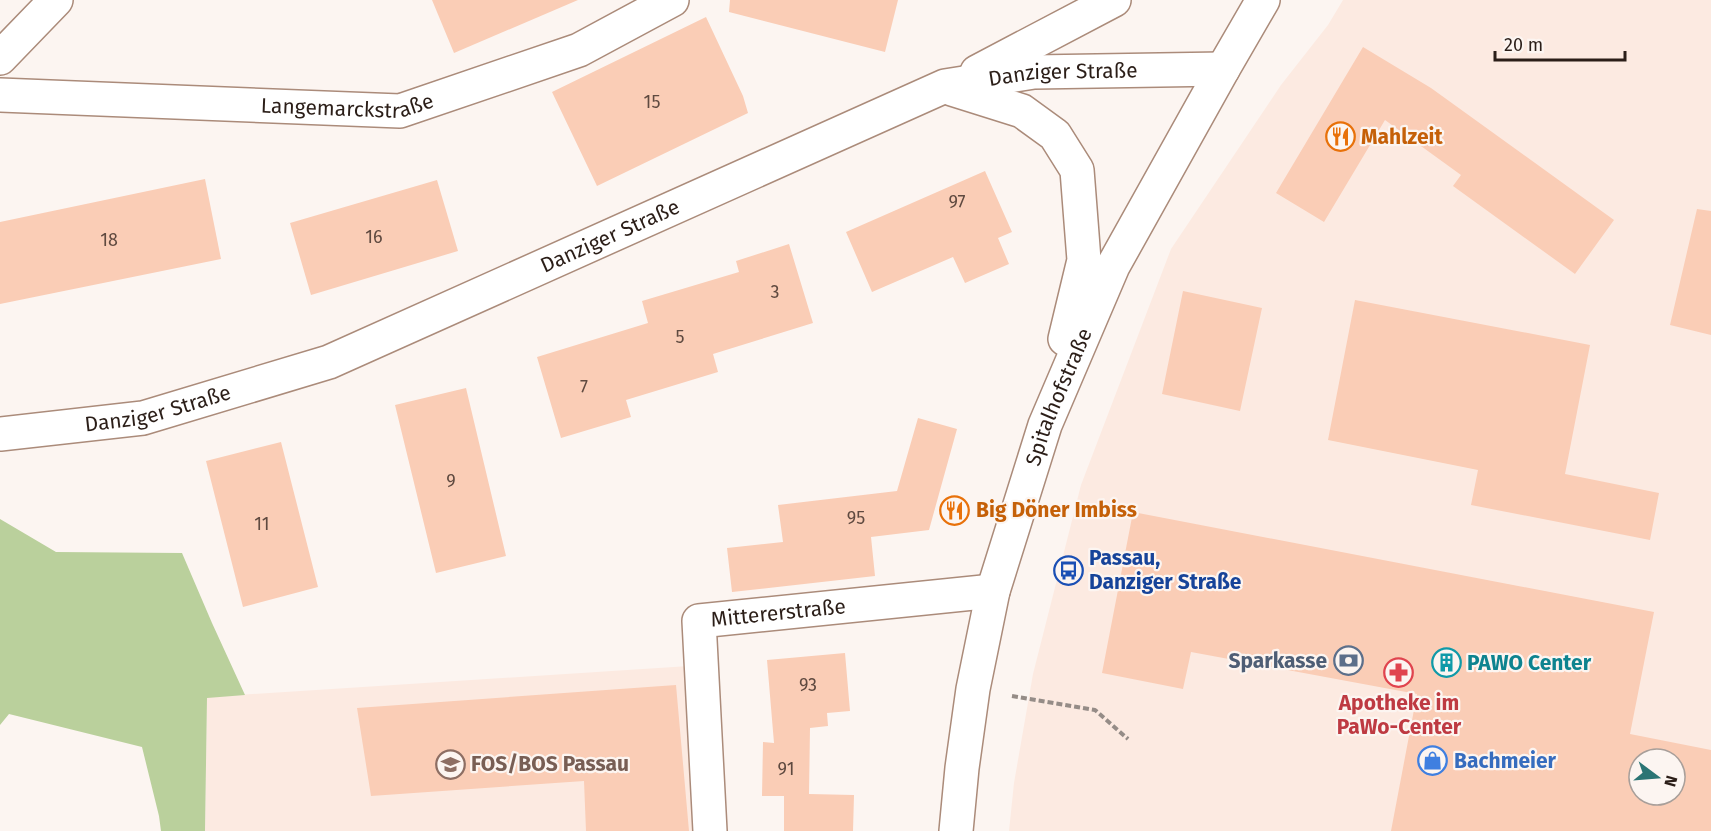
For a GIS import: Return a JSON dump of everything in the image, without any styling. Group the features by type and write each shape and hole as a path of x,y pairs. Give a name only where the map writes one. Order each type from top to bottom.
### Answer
{"street":[{"path":"0,58 56,0"},
{"name":"Langemarckstraße","path":"0,95 400,111 579,50 672,0"},
{"path":"947,86 1114,0"},
{"name":"Spitalhofstraße","path":"956,831 973,689 993,591 1045,425 1113,266 1263,0"},
{"name":"Danziger Straße","path":"0,434 143,418 329,362 947,86 1034,72 1223,69"},
{"path":"947,86 1022,111 1055,135 1077,170 1084,261 1045,425"},
{"name":"Mittererstraße","path":"710,831 699,621 993,591"}],"path":[{"path":"973,689 1095,710 1128,739"}],"shaded area":[{"path":"1343,0 1711,0 1711,831 1009,831 1014,783 1033,674 1081,485 1171,249 1281,85 1328,25"},
{"name":"FOS/BOS Passau","path":"689,666 699,831 205,831 207,697"}],"green space":[{"path":"0,519 56,552 182,553 245,695 207,698 205,831 161,831 142,747 9,714 0,725"}],"building":[{"path":"432,0 578,0 454,53"},
{"path":"730,0 898,0 885,52 729,12"},
{"path":"706,17 743,96 748,113 597,186 552,92"},
{"path":"1363,47 1431,88 1614,220 1575,274 1453,186 1461,175 1385,120 1324,222 1276,193"},
{"path":"985,171 1012,232 998,238 1009,264 965,283 953,257 872,292 846,232"},
{"path":"205,179 221,259 0,304 0,222"},
{"path":"437,180 458,251 311,295 290,223"},
{"path":"1697,209 1711,211 1711,335 1670,325"},
{"path":"789,244 813,323 713,354 718,372 626,400 631,417 561,438 537,357 648,323 642,301 739,272 736,261"},
{"path":"1183,291 1262,308 1240,411 1162,394"},
{"path":"1355,300 1590,345 1565,474 1659,493 1650,540 1471,505 1478,470 1328,440"},
{"path":"466,388 506,556 436,573 395,405"},
{"path":"918,418 957,429 929,530 871,537 875,576 732,592 727,548 783,542 778,505 897,491"},
{"path":"281,442 318,587 243,607 206,461"},
{"name":"PAWO Center","path":"1133,512 1654,612 1630,734 1711,750 1711,831 1391,831 1417,694 1191,652 1183,689 1102,673"},
{"path":"845,653 850,711 827,713 828,726 810,728 809,794 854,795 853,831 784,831 784,796 762,796 763,742 774,743 767,660"},
{"path":"676,685 689,831 586,831 584,781 371,796 357,708"}],"place":[{"name":"Mahlzeit","path":"1340,137"},
{"name":"Big Döner Imbiss","path":"955,510"},
{"name":"Passau, Danziger Straße","path":"1068,570"},
{"name":"Sparkasse","path":"1348,661"},
{"name":"PAWO Center","path":"1446,663"},
{"name":"Apotheke im PaWo-Center","path":"1399,672"},
{"name":"Bachmeier","path":"1433,761"},
{"name":"FOS/BOS Passau","path":"450,764"}]}
